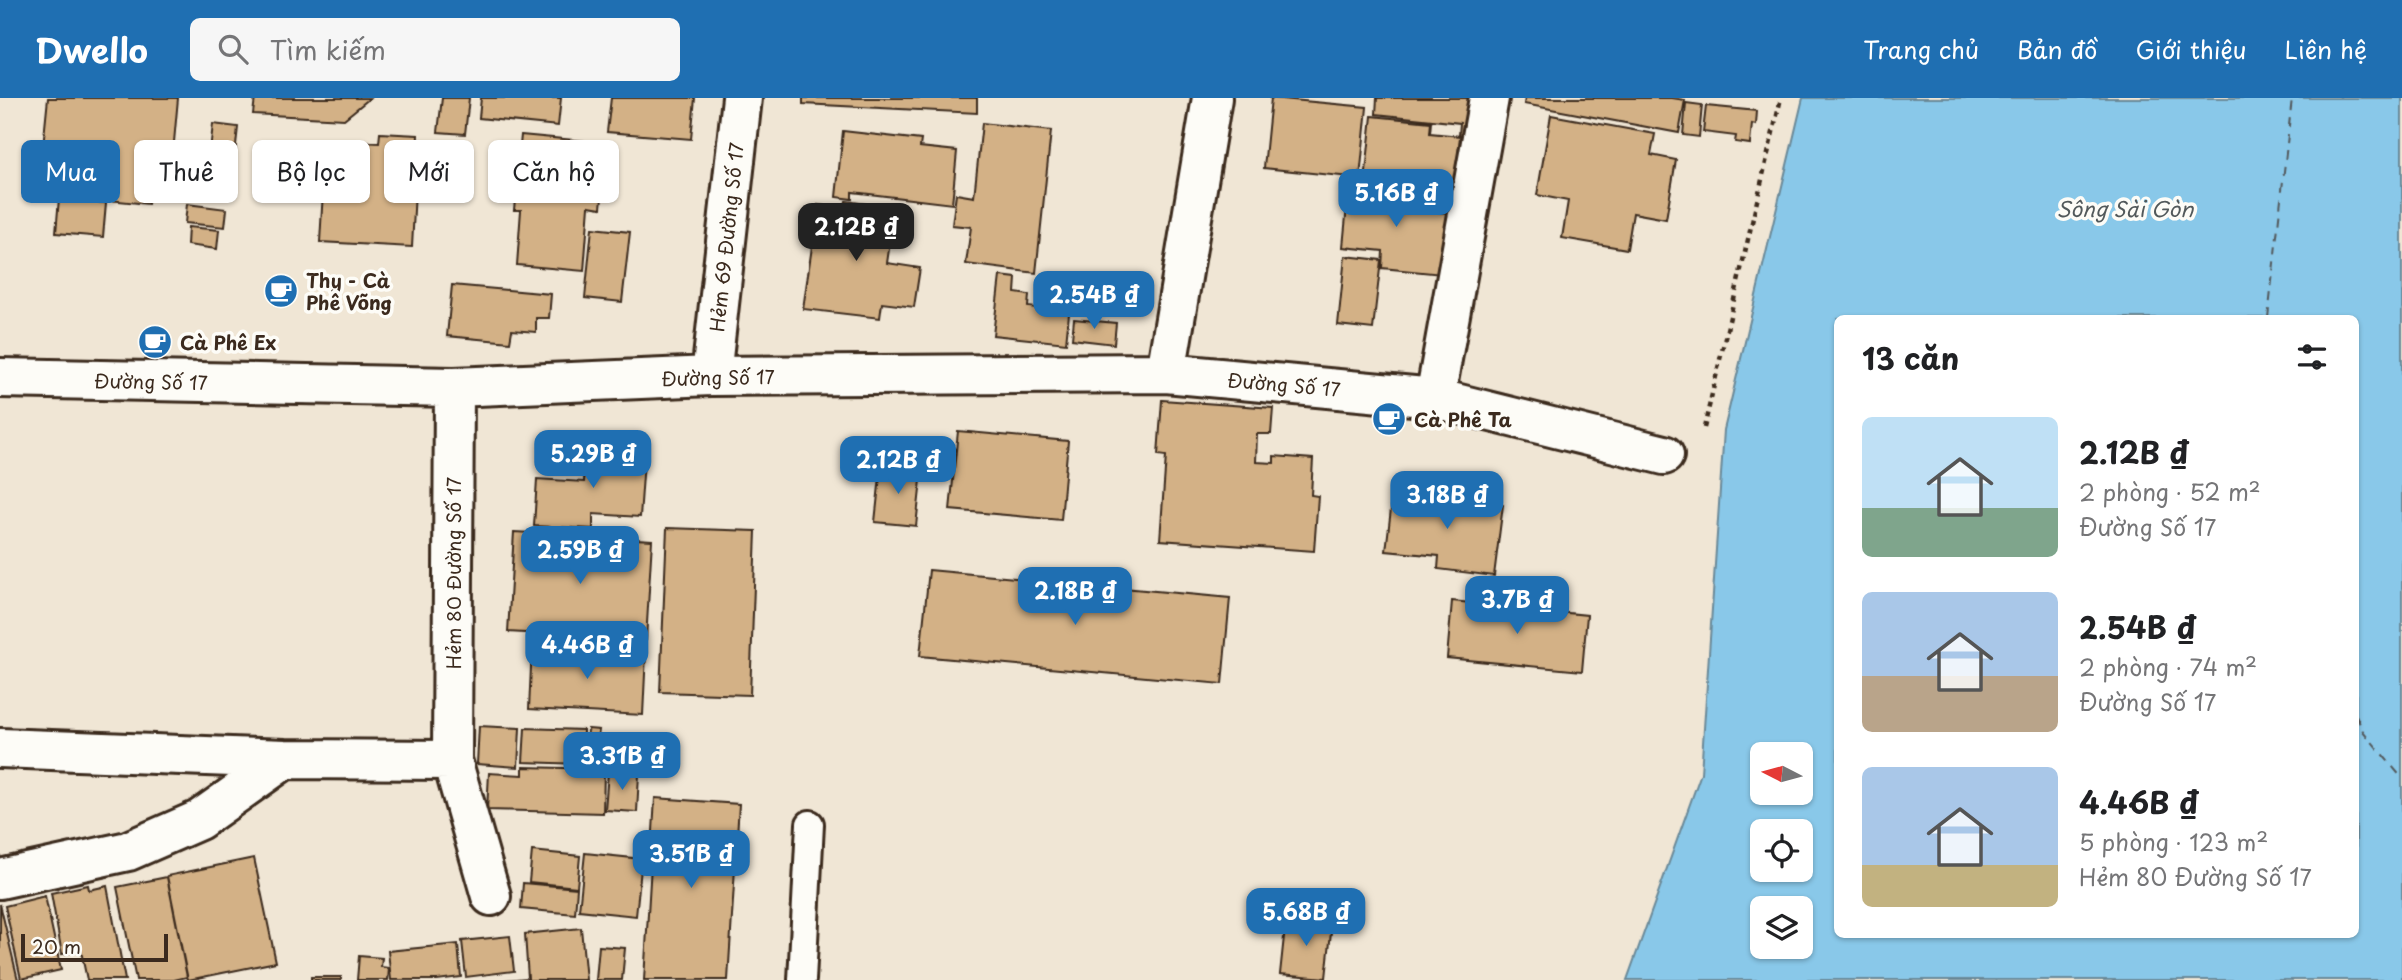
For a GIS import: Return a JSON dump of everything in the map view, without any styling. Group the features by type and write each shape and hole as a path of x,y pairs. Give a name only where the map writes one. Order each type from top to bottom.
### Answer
{"street":[{"name":"Hẻm 69 Đường Số 17","path":"711,376 742,98"},
{"path":"1166,373 1212,98"},
{"path":"1435,398 1489,98"},
{"name":"Đường Số 17","path":"0,378 454,387 711,376 1166,373 1435,398 1664,455"},
{"name":"Hẻm 80 Đường Số 17","path":"454,387 452,760 491,895"},
{"path":"0,748 285,759 452,760"},
{"path":"0,879 128,851 199,820 285,759"}],"lane":[{"path":"802,980 810,824"}],"path":[{"path":"1704,428 1780,98"}],"water":[{"name":"Sông Sài Gòn","path":"1803,98 2402,98 2402,980 1627,980 1701,773 1724,430"}],"building":[{"path":"48,98 178,98 174,140 134,140 134,203 120,201 120,140 44,140"},
{"path":"255,98 370,98 344,119 253,114"},
{"path":"442,98 469,98 465,134 438,132"},
{"path":"481,98 561,98 558,126 479,118"},
{"path":"611,98 695,98 691,139 607,132"},
{"path":"803,98 977,98 977,113 803,104"},
{"path":"1271,98 1367,107 1360,178 1264,168"},
{"path":"1377,98 1491,98 1487,138 1459,135 1460,123 1376,114"},
{"path":"1525,98 1685,100 1679,133 1524,104"},
{"path":"1686,103 1702,105 1699,137 1683,135"},
{"path":"1706,106 1757,111 1756,125 1752,124 1750,144 1735,142 1736,136 1703,132"},
{"path":"1551,115 1655,134 1651,155 1676,160 1666,219 1633,213 1627,249 1562,238 1568,201 1537,195"},
{"path":"1372,116 1431,122 1430,133 1460,136 1453,206 1419,202 1421,189 1365,182"},
{"path":"982,123 1051,131 1036,273 966,264 971,227 952,225 956,194 974,197"},
{"path":"213,124 238,127 237,140 211,140"},
{"path":"843,131 921,140 920,147 957,151 952,204 852,192 852,199 836,197"},
{"path":"380,133 418,135 418,140 384,140 384,203 414,203 412,247 320,242 322,203 370,203 370,142 379,143"},
{"path":"521,135 574,140 521,140"},
{"path":"1349,185 1418,193 1416,210 1448,213 1442,274 1382,268 1383,251 1343,247"},
{"path":"846,201 895,208 887,263 920,268 914,307 882,303 880,318 803,309 818,205 844,209"},
{"path":"59,203 106,203 103,237 56,233"},
{"path":"515,203 601,203 601,208 589,206 584,271 517,265 521,210 514,210"},
{"path":"187,204 227,209 225,227 185,223"},
{"path":"188,227 219,230 217,249 187,245"},
{"path":"592,228 630,232 622,302 585,298"},
{"path":"1345,256 1381,260 1373,329 1338,325"},
{"path":"1000,276 1016,278 1015,293 1029,295 1028,307 1052,310 1055,282 1072,284 1066,343 993,335"},
{"path":"452,285 551,294 549,318 536,318 536,332 512,330 510,342 447,336"},
{"path":"1074,319 1116,323 1114,344 1072,339"},
{"path":"1162,400 1273,408 1271,434 1257,434 1256,462 1274,463 1274,456 1313,459 1311,495 1318,496 1314,551 1160,540 1166,456 1158,455"},
{"path":"958,431 1068,441 1061,520 950,510"},
{"path":"586,443 630,446 628,460 644,461 640,517 593,514 593,529 534,526 537,479 584,482"},
{"path":"881,467 922,471 916,526 875,522"},
{"path":"1393,492 1503,505 1494,576 1438,569 1439,556 1386,551"},
{"path":"667,528 756,531 750,695 660,692"},
{"path":"514,532 652,540 646,640 508,632"},
{"path":"929,570 1230,598 1222,684 920,656"},
{"path":"1452,601 1587,615 1582,671 1447,658"},
{"path":"532,646 646,653 643,715 529,709"},
{"path":"479,726 520,728 518,767 477,764"},
{"path":"525,728 583,730 582,764 523,762"},
{"path":"588,729 599,730 598,737 619,739 617,755 596,753 595,760 585,759"},
{"path":"601,755 618,757 616,769 599,767"},
{"path":"523,767 604,769 603,813 487,810 489,773 523,775"},
{"path":"608,772 639,774 637,812 605,810"},
{"path":"655,798 739,804 728,980 644,980"},
{"path":"532,851 580,856 577,887 529,882"},
{"path":"585,853 642,859 636,916 579,910"},
{"path":"254,858 276,962 188,980 167,876"},
{"path":"167,877 187,977 174,980 136,980 117,887"},
{"path":"523,883 577,888 575,914 521,909"},
{"path":"88,885 89,890 107,886 125,980 87,980 81,951 62,954 51,893"},
{"path":"45,896 61,970 21,979 5,906"},
{"path":"0,904 18,980 0,980"},
{"path":"1286,918 1332,923 1326,978 1280,974"},
{"path":"581,928 586,980 504,980 528,978 525,934"},
{"path":"510,936 514,971 466,977 462,941"},
{"path":"458,944 461,977 391,980 388,951"},
{"path":"599,946 625,948 622,980 596,980"},
{"path":"359,956 382,958 381,967 389,968 388,980 357,980"},
{"path":"311,977 341,977 341,980 311,980"}],"ferry route":[{"path":"2268,315 2292,98"},
{"path":"2359,722 2363,731 2402,778"}],"place":[{"name":"Thy - Cà Phê Võng","path":"281,291"},
{"name":"Cà Phê Ex","path":"155,342"},
{"name":"Cà Phê Ta","path":"1389,419"}]}
